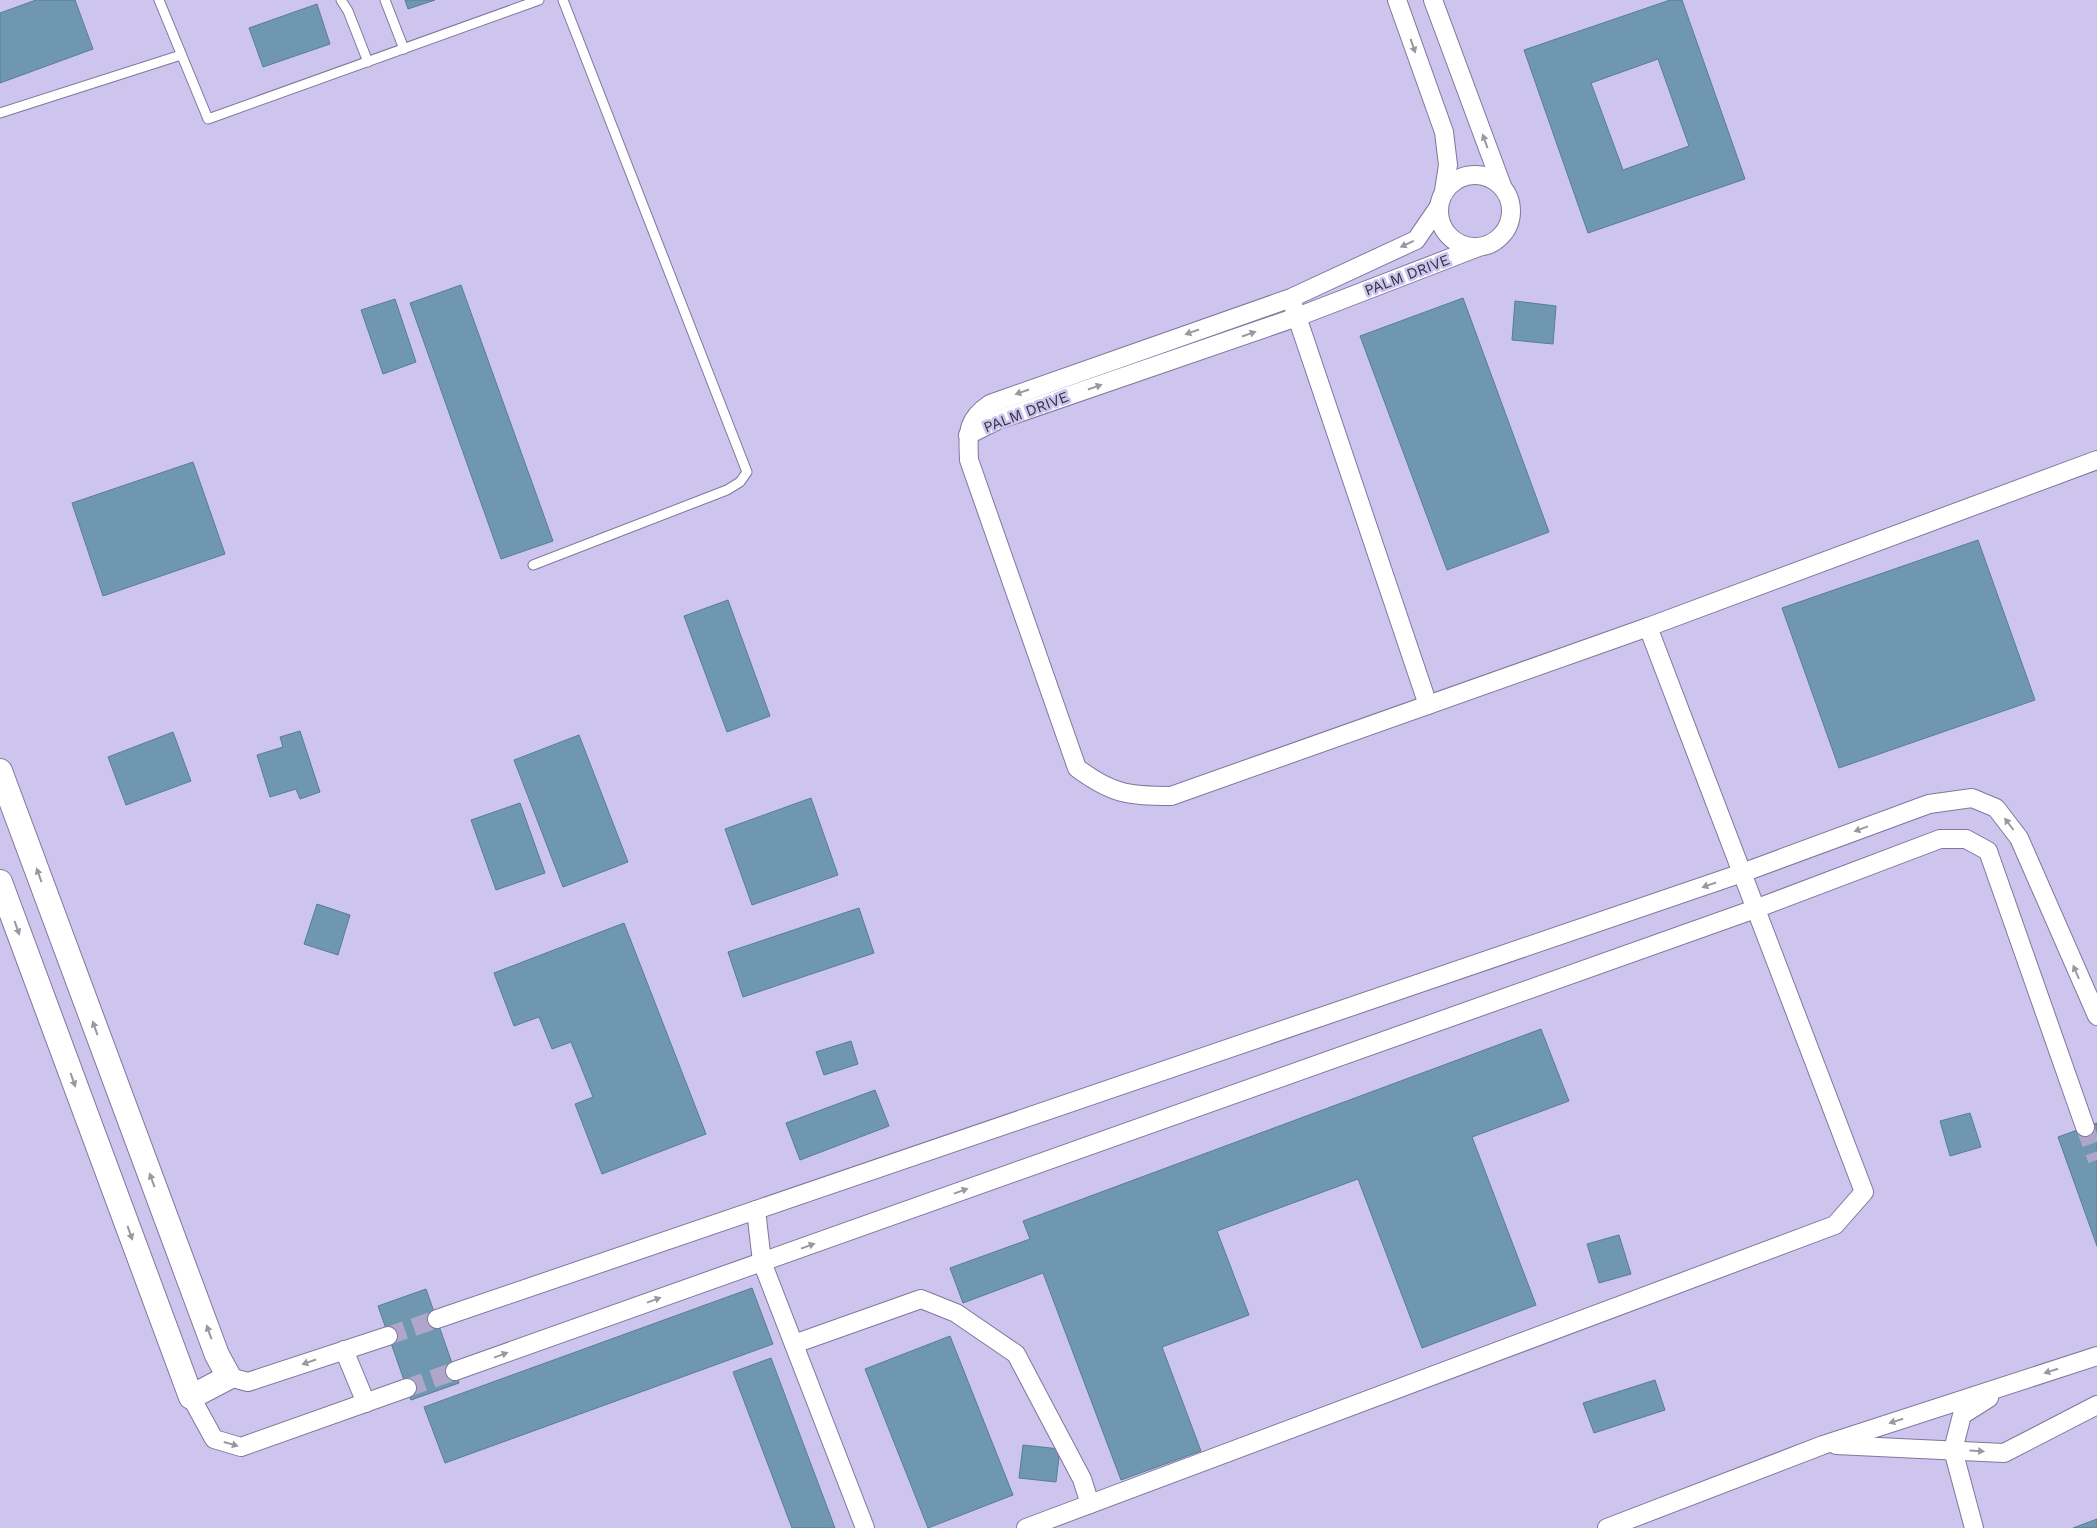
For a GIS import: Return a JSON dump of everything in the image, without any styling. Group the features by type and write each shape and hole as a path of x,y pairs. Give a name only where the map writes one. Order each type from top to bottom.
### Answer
{"main road":[{"path":"0,772 217,1355 229,1376 191,1396 0,882"}],"street":[{"name":"PALM DRIVE","path":"968,436 975,414 990,404 1291,298 1416,240 1438,208 1444,191 1448,165 1444,132 1397,0"},
{"name":"PALM DRIVE","path":"968,436 998,420 1298,317 1499,239 1511,219 1510,200 1502,186 1433,0"},
{"path":"1444,191 1462,177 1480,175 1502,186"},
{"name":"PALM DRIVE","path":"1438,208 1443,229 1458,244 1476,248"},
{"path":"1291,298 1428,705"},
{"path":"968,436 969,460 1077,768 1100,785 1134,796 1171,796 1648,627 2097,460"},
{"path":"1026,1528 1835,1225 1864,1192 1648,627"},
{"path":"437,1319 1742,873 1929,804 1972,798 1996,808 2019,838 2097,1016"},
{"path":"455,1371 1755,909 1940,839 1966,839 1988,851 2086,1128"},
{"path":"756,1210 762,1262 865,1528"},
{"path":"794,1344 921,1299 956,1313 1016,1354 1082,1479 1090,1504"},
{"path":"229,1376 248,1382 388,1336"},
{"path":"344,1350 366,1403"},
{"path":"1606,1528 1823,1445 2097,1356"},
{"path":"1974,1528 1953,1450 1962,1415 2015,1382"},
{"path":"191,1396 214,1440 241,1447 407,1388"},
{"path":"1823,1445 2004,1453 2097,1405"}],"lane":[{"path":"159,0 208,118 539,0"},
{"path":"341,0 348,11 368,62"},
{"path":"385,0 404,49"},
{"path":"533,564 727,490 740,482 746,472 562,0"},
{"path":"0,114 181,55"}],"building":[{"path":"36,0 75,0 93,49 0,83 0,13"},
{"path":"405,0 435,0 408,9"},
{"path":"1670,0 1682,0 1745,179 1588,233 1524,50","holes":["1658,59 1689,146 1623,170 1591,83"]},
{"path":"317,4 330,44 263,67 249,28"},
{"path":"461,285 553,541 501,559 410,303"},
{"path":"1463,298 1549,532 1447,570 1360,336"},
{"path":"395,299 416,362 383,374 361,310"},
{"path":"1515,301 1556,306 1553,344 1512,340"},
{"path":"193,462 225,554 103,596 72,503"},
{"path":"1978,540 2035,700 1839,768 1782,608"},
{"path":"728,600 770,716 727,732 684,616"},
{"path":"300,731 320,792 300,799 296,789 270,797 257,755 283,747 280,737"},
{"path":"173,732 191,781 126,805 108,757"},
{"path":"579,735 628,862 563,887 514,760"},
{"path":"811,798 838,875 752,905 725,829"},
{"path":"520,803 545,873 496,890 471,820"},
{"path":"317,904 350,915 338,955 304,944"},
{"path":"859,908 874,953 743,997 728,952"},
{"path":"624,923 706,1134 602,1174 575,1104 593,1097 571,1042 552,1049 539,1017 514,1026 494,973"},
{"path":"1541,1029 1569,1101 1472,1137 1536,1305 1422,1348 1358,1179 1217,1231 1249,1315 1162,1347 1201,1451 1121,1480 1043,1273 963,1303 950,1268 1030,1239 1023,1221"},
{"path":"851,1041 858,1064 824,1075 816,1052"},
{"path":"875,1090 889,1126 800,1160 786,1123"},
{"path":"1970,1113 1981,1147 1950,1156 1940,1121"},
{"path":"2097,1123 2097,1246 2058,1137"},
{"path":"1619,1235 1631,1274 1599,1283 1587,1244"},
{"path":"752,1288 773,1344 445,1463 424,1407"},
{"path":"426,1289 459,1383 411,1400 378,1306"},
{"path":"950,1336 1013,1495 928,1528 865,1369"},
{"path":"771,1358 835,1528 792,1528 733,1372"},
{"path":"1655,1380 1665,1410 1594,1433 1583,1403"},
{"path":"1023,1445 1060,1449 1056,1482 1019,1478"},
{"path":"2097,1519 2097,1528 2073,1528"}],"tunnel":[{"path":"2085,1127 2097,1160"},
{"path":"388,1336 437,1319"},
{"path":"407,1388 455,1371"}]}
